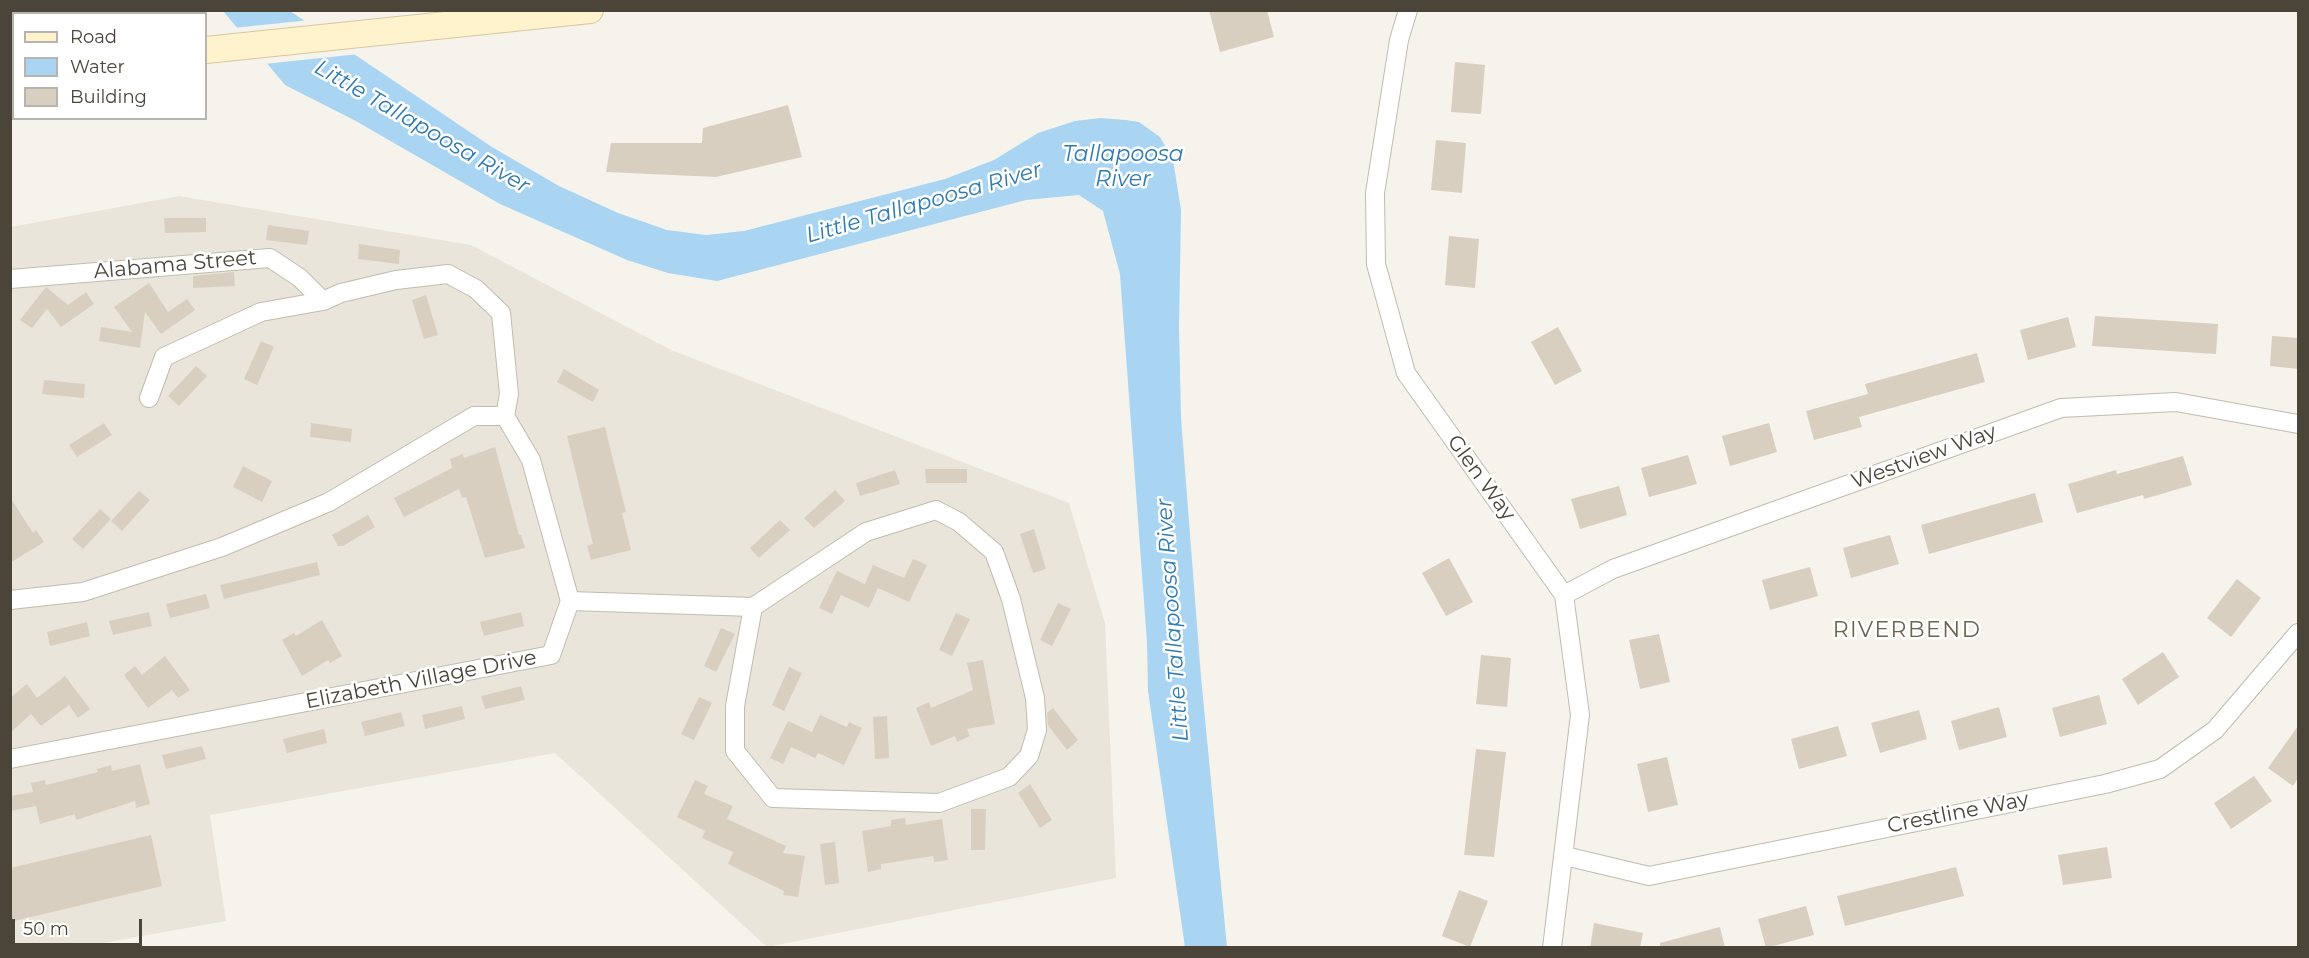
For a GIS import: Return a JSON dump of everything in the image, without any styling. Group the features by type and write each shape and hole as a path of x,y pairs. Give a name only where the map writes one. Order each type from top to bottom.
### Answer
{"main road":[{"path":"207,50 590,10"}],"street":[{"name":"Glen Way","path":"1408,10 1399,40 1375,194 1377,264 1406,374 1564,595 1580,715 1552,948"},
{"name":"Alabama Street","path":"10,279 270,258 300,278 323,302"},
{"path":"148,398 164,357 261,312 323,302 341,293 396,280 448,274 476,289 501,313 509,394 505,416 531,460 570,602 753,608 866,532 936,510 959,522 994,552 1011,598 1035,698 1037,730 1029,756 1008,777 939,803 773,798 735,751 735,706 753,608"},
{"name":"Westview Way","path":"1564,595 1613,569 2061,408 2176,402 2298,424"},
{"path":"10,600 82,592 222,547 329,502 474,416 505,416"},
{"name":"Elizabeth Village Drive","path":"10,759 551,655 570,602"},
{"name":"Crestline Way","path":"1564,856 1649,876 2105,784 2160,769 2215,730 2298,633"}],"shaded area":[{"path":"179,196 471,245 671,350 1069,503 1105,623 1116,878 767,947 555,753 210,815 226,921 80,947 11,948 11,227"}],"water":[{"name":"Tallapoosa River","path":"223,11 290,11 492,147 559,186 618,213 667,230 706,235 744,231 945,179 994,160 1038,133 1075,121 1100,118 1139,122 1160,137 1173,160 1181,210 1179,327 1181,418 1201,677 1227,947 1185,947 1148,691 1147,642 1120,274 1103,211 1079,195 1026,200 717,281 668,273 627,260 500,204 354,120 285,85"}],"pier":[{"path":"310,20 359,54 264,64 233,28"}],"building":[{"path":"1209,10 1267,10 1274,37 1220,52"},
{"path":"1455,62 1485,65 1481,114 1451,112"},
{"path":"788,105 802,157 716,177 606,172 611,143 702,143 703,128"},
{"path":"1436,140 1466,143 1462,193 1431,190"},
{"path":"164,218 206,218 206,232 165,233"},
{"path":"268,225 309,231 307,245 266,240"},
{"path":"1449,236 1479,239 1475,288 1445,285"},
{"path":"359,244 400,250 399,264 358,259"},
{"path":"234,272 235,286 193,288 193,276"},
{"path":"149,283 168,312 187,299 195,310 161,334 145,312 140,348 99,341 101,327 132,332 114,307"},
{"path":"46,287 68,305 86,292 94,304 61,327 47,309 32,328 20,320"},
{"path":"426,295 438,335 424,339 412,300"},
{"path":"2095,316 2218,324 2216,354 2092,346"},
{"path":"2068,317 2076,347 2028,360 2020,330"},
{"path":"1558,327 1582,371 1555,385 1531,342"},
{"path":"2272,336 2298,338 2298,369 2270,366"},
{"path":"261,341 274,347 257,385 244,379"},
{"path":"1977,353 1985,382 1859,417 1862,427 1814,440 1806,411 1868,394 1865,384"},
{"path":"196,366 207,376 179,406 168,396"},
{"path":"564,369 599,390 593,402 557,382"},
{"path":"44,380 85,384 84,398 42,394"},
{"path":"104,423 112,435 77,457 69,445"},
{"path":"311,423 352,429 351,442 310,437"},
{"path":"1769,423 1777,452 1730,466 1722,436"},
{"path":"605,427 626,512 622,513 631,550 591,560 587,546 593,544 567,436"},
{"path":"495,447 519,535 521,535 525,548 485,558 466,497 462,498 459,489 404,517 394,498 452,468 450,459 463,454 464,458"},
{"path":"1688,455 1697,484 1649,497 1641,468"},
{"path":"2183,456 2192,485 2144,499 2143,495 2077,513 2068,484 2116,470 2117,474"},
{"path":"243,466 272,481 262,502 233,487"},
{"path":"925,469 967,469 967,483 926,483"},
{"path":"895,470 900,484 860,496 856,483"},
{"path":"1619,486 1627,515 1580,529 1571,499"},
{"path":"835,490 845,501 814,528 804,518"},
{"path":"139,491 150,500 122,531 111,521"},
{"path":"2035,493 2043,522 1929,554 1921,525"},
{"path":"10,497 33,533 36,530 44,542 10,563"},
{"path":"100,509 111,519 83,549 72,539"},
{"path":"368,515 375,527 343,546 338,546 332,535"},
{"path":"780,520 790,530 759,558 750,548"},
{"path":"1034,529 1046,569 1033,573 1020,534"},
{"path":"1890,535 1899,564 1851,578 1843,548"},
{"path":"1449,558 1473,602 1446,616 1422,573"},
{"path":"913,559 927,565 909,602 878,588 869,608 841,595 832,614 819,608 837,571 865,584 873,565 904,578"},
{"path":"317,562 320,575 224,599 220,585"},
{"path":"1810,567 1818,596 1770,610 1762,580"},
{"path":"2237,579 2261,598 2231,637 2207,618"},
{"path":"206,594 210,608 170,618 166,604"},
{"path":"1058,603 1071,609 1052,646 1040,640"},
{"path":"149,612 152,626 113,635 109,621"},
{"path":"521,612 524,626 484,636 480,622"},
{"path":"956,613 970,619 952,656 939,650"},
{"path":"322,620 342,656 330,663 328,660 302,676 282,640 294,633 296,636"},
{"path":"87,622 90,636 50,646 47,632"},
{"path":"721,628 735,634 716,672 704,666"},
{"path":"1659,634 1670,682 1640,689 1629,640"},
{"path":"2163,652 2179,677 2138,705 2122,679"},
{"path":"1481,655 1511,658 1507,707 1476,704"},
{"path":"165,656 190,690 178,698 172,690 148,708 124,675 135,666 142,675"},
{"path":"983,660 995,724 967,729 970,736 957,742 955,736 931,746 916,708 929,702 931,708 973,690 967,663"},
{"path":"789,667 802,673 784,711 772,705"},
{"path":"65,676 90,709 78,718 69,705 41,726 31,714 10,733 10,698 27,684 37,698"},
{"path":"521,686 525,700 485,709 481,696"},
{"path":"2099,695 2107,724 2060,737 2052,708"},
{"path":"699,697 712,703 694,740 681,734"},
{"path":"462,706 465,719 425,729 422,715"},
{"path":"1999,707 2007,737 1959,750 1951,721"},
{"path":"1053,708 1078,740 1067,750 1048,725 1047,713"},
{"path":"1919,710 1927,739 1880,753 1871,723"},
{"path":"401,712 405,726 365,736 361,722"},
{"path":"820,715 847,727 849,722 862,728 844,765 818,753 815,758 791,747 783,764 770,758 788,721 812,732"},
{"path":"887,716 889,758 875,759 873,717"},
{"path":"1838,726 1847,756 1799,769 1791,739"},
{"path":"2298,726 2298,778 2293,786 2268,768"},
{"path":"324,729 327,743 287,753 283,739"},
{"path":"202,746 206,759 166,769 162,755"},
{"path":"1476,749 1506,752 1494,857 1464,855"},
{"path":"1667,757 1678,805 1648,812 1637,764"},
{"path":"140,764 150,804 136,808 135,801 76,820 75,814 40,824 36,806 10,811 10,796 33,792 31,783 45,780 46,785 98,772 97,769 111,765 112,771"},
{"path":"2254,776 2272,801 2231,829 2214,803"},
{"path":"695,780 708,786 704,794 733,806 727,819 786,846 783,853 805,856 798,897 783,895 784,891 728,864 733,852 702,838 705,831 677,817"},
{"path":"1030,784 1052,820 1040,828 1018,793"},
{"path":"971,809 986,809 985,850 971,850"},
{"path":"905,818 906,825 942,819 948,860 934,862 933,856 881,864 881,869 868,872 862,831 891,826 891,820"},
{"path":"151,835 162,886 10,922 10,868"},
{"path":"835,842 839,883 825,885 820,844"},
{"path":"2107,847 2112,878 2063,885 2058,855"},
{"path":"1956,867 1964,896 1845,926 1837,896"},
{"path":"1459,890 1488,901 1470,947 1442,936"},
{"path":"1806,906 1814,935 1766,948 1758,919"},
{"path":"1594,923 1643,933 1640,948 1590,948"},
{"path":"1720,927 1725,948 1660,948 1660,943"}],"district":[{"name":"RIVERBEND","path":"1907,631"}],"water label":[{"name":"Little Tallapoosa River","path":"422,127"},
{"name":"Little Tallapoosa River","path":"924,203"},
{"name":"Little Tallapoosa River","path":"1173,620"}]}
